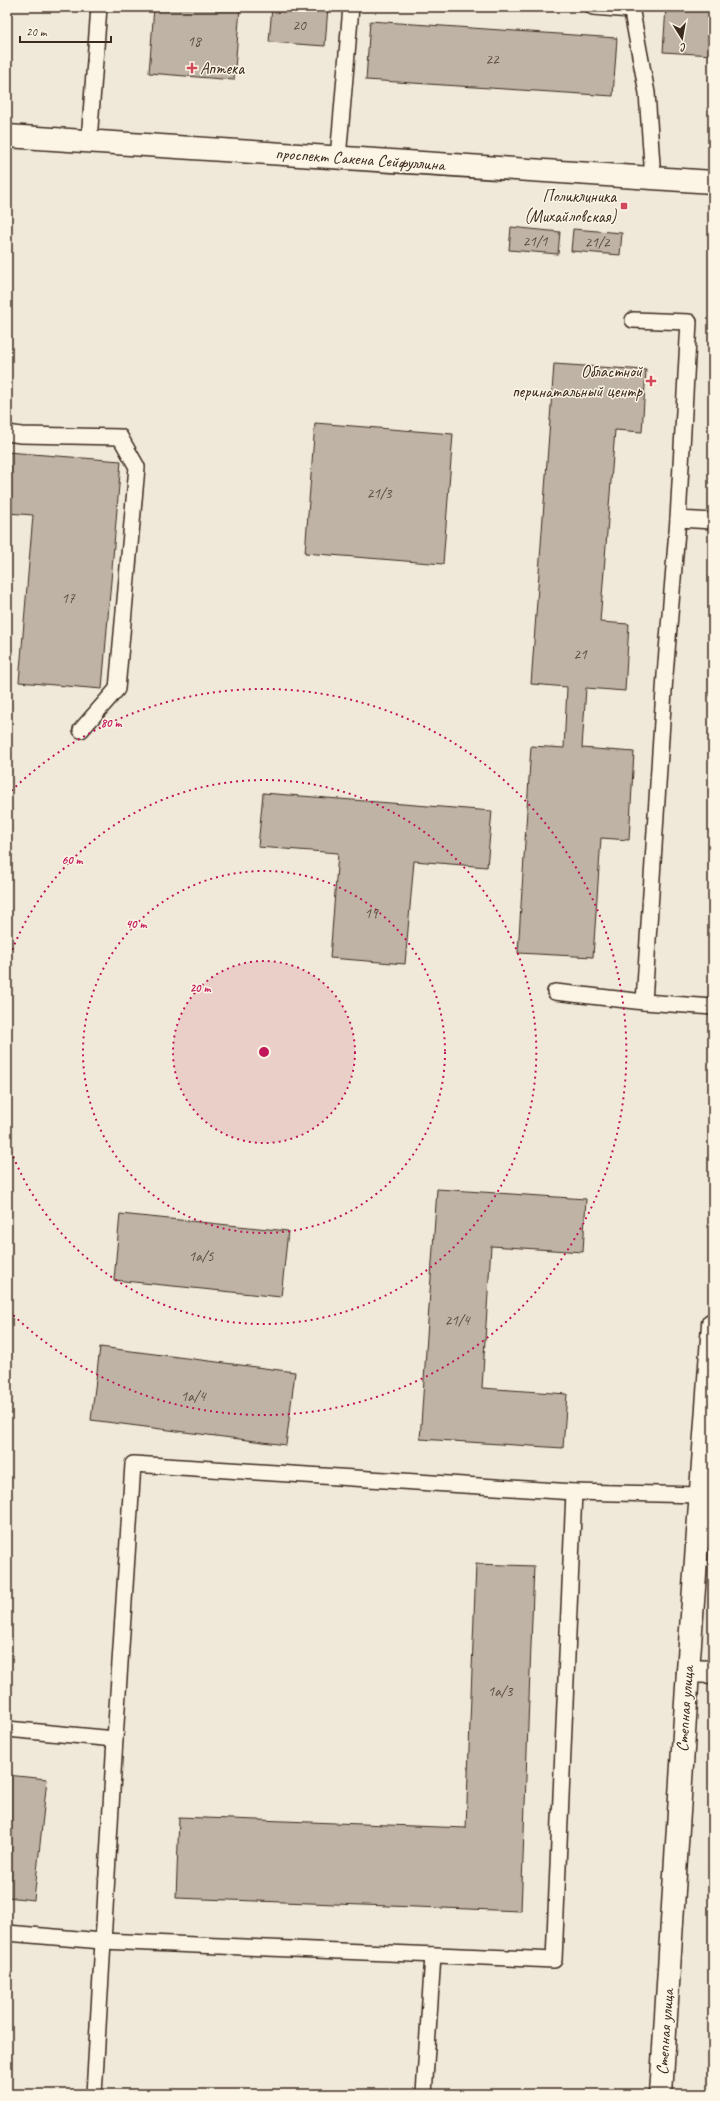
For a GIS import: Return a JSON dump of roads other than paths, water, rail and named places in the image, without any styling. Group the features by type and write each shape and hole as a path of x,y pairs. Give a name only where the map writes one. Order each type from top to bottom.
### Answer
{"main road":[{"name":"проспект Сакена Сейфуллина","path":"7,136 713,182"},
{"name":"Степная улица","path":"661,2094 688,1671 713,1324"},
{"path":"688,1671 713,1672"}],"lane":[{"path":"89,141 99,7"},
{"path":"338,158 351,7"},
{"path":"593,7 631,8 647,93 653,179"},
{"path":"633,320 689,322 678,519 665,683 644,1002"},
{"path":"7,433 21,436 120,437 137,467 118,689 81,730"},
{"path":"678,519 713,521"},
{"path":"555,992 644,1002 713,1007"},
{"path":"94,2094 102,1941 133,1464 574,1492 700,1495"},
{"path":"7,1933 102,1941 554,1960 574,1492"},
{"path":"7,1730 115,1739"},
{"path":"424,2094 433,1955"}],"place":[{"name":"Аптека","path":"192,68"},
{"name":"Поликлиника (Михайловская)","path":"624,206"},
{"name":"Областной перинатальный центр","path":"651,381"}]}
